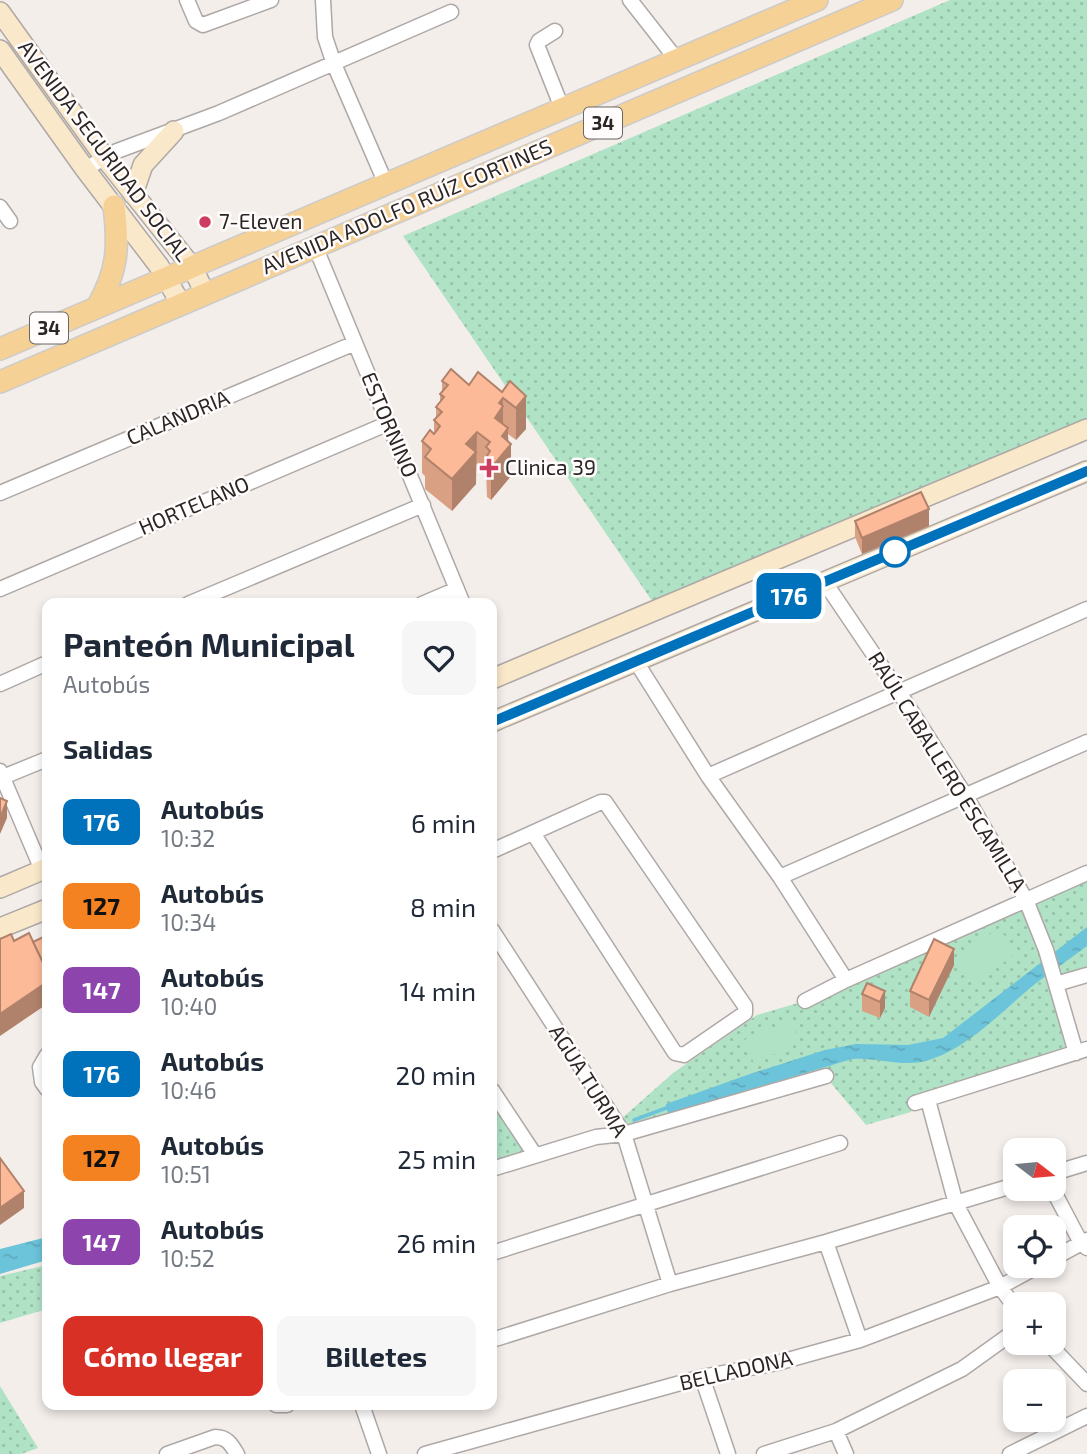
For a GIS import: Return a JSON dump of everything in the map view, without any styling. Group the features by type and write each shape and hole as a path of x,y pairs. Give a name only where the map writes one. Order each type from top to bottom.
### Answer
{"main road":[{"name":"AVENIDA ADOLFO RUÍZ CORTINES","path":"0,349 817,0"},
{"name":"AVENIDA ADOLFO RUÍZ CORTINES","path":"0,382 892,0"},
{"name":"AVENIDA SEGURIDAD SOCIAL","path":"0,12 105,158 192,267 205,293"},
{"name":"AVENIDA SEGURIDAD SOCIAL","path":"0,50 166,276 181,304"},
{"path":"133,194 143,164 174,131"},
{"path":"97,307 115,270 117,229 114,206"},
{"path":"497,673 1087,429"},
{"path":"497,720 1087,471"},
{"path":"0,888 42,870"},
{"path":"0,928 42,911"}],"street":[{"path":"187,0 199,24 207,24 271,0"},
{"path":"323,0 325,37 334,64 386,184"},
{"path":"630,0 677,60"},
{"path":"85,169 105,158 334,64 451,12"},
{"path":"555,31 538,41 537,45 562,108"},
{"path":"0,207 10,221"},
{"name":"ESTORNINO","path":"315,246 461,598"},
{"name":"CALANDRIA","path":"0,493 355,343"},
{"name":"HORTELANO","path":"0,589 389,423"},
{"path":"202,598 423,505"},
{"name":"RAÚL CABALLERO ESCAMILLA","path":"824,581 965,795 1026,900 1081,1051"},
{"path":"436,598 457,589"},
{"path":"708,776 1087,609"},
{"path":"635,660 708,776 780,877 846,980"},
{"path":"0,684 42,665"},
{"path":"780,877 1087,742"},
{"path":"42,761 1,774 42,863"},
{"path":"497,849 533,833 605,802 747,1009 745,1013 680,1056 675,1053 533,833"},
{"path":"805,1001 846,980 1087,873"},
{"name":"AGUA TURMA","path":"497,938 624,1134 670,1284"},
{"path":"1055,979 1087,975"},
{"path":"1004,1292 956,1204 921,1101 1081,1051"},
{"path":"497,1166 596,1137 624,1134 825,1076"},
{"path":"497,1098 535,1155"},
{"path":"497,1251 840,1143"},
{"path":"1066,1169 1087,1163"},
{"path":"497,1338 670,1284 1003,1189"},
{"path":"1060,1201 1085,1244 1066,1253"},
{"path":"826,1241 860,1340"},
{"name":"BELLADONA","path":"425,1454 702,1377 777,1363 860,1340 1000,1287 1016,1278"},
{"path":"764,1454 836,1431 962,1369 1003,1340"},
{"path":"1059,1355 1087,1384"},
{"path":"702,1377 728,1454"},
{"path":"364,1410 379,1454"},
{"path":"1010,1454 1087,1416"},
{"path":"836,1431 846,1454"},
{"path":"167,1454 215,1437 221,1437 230,1443 237,1454"}],"green space":[{"path":"950,0 1087,0 1087,420 652,601 403,236"},
{"path":"1087,873 1087,975 1056,985 1076,1053 915,1103 911,1112 866,1125 825,1076 624,1134 620,1120 673,1073 757,1015 805,1001"},
{"path":"999,928 1017,953 974,983 955,958"},
{"path":"790,1020 800,1043 754,1063 744,1040"},
{"path":"497,1098 535,1155 497,1167"},
{"path":"42,1266 42,1310 0,1323 0,1276"},
{"path":"0,1386 38,1448 21,1454 0,1454"}],"water":[{"path":"1087,927 1087,946 1035,984 967,1040 937,1057 913,1063 852,1059 668,1114 666,1104 825,1050 856,1044 908,1045 943,1038"},
{"path":"42,1238 42,1261 0,1274 0,1249"}],"building":[{"path":"451,369 469,385 478,372 502,392 510,381 526,396 516,408 503,398 499,403 503,406 495,418 508,428 502,436 511,444 491,468 487,465 491,459 487,456 490,451 486,447 490,442 477,432 466,444 476,452 452,479 425,457 431,449 422,441 430,430 434,434 440,426 434,420 442,412 436,407 444,397 440,394 448,385 442,381"},
{"path":"921,492 929,509 862,538 855,521"},
{"path":"0,798 7,801 0,818"},
{"path":"29,933 42,960 42,985 0,1014 0,939 11,934 14,941"},
{"path":"42,938 42,961 33,942"},
{"path":"934,939 954,949 929,1000 910,991"},
{"path":"867,983 885,991 880,1002 862,994"},
{"path":"0,1158 24,1191 0,1208"}],"waterway":[{"path":"634,1120 669,1107"}],"bus line":[{"name":"176","path":"497,720 1087,471"}],"place":[{"name":"7-Eleven","path":"205,222"},
{"name":"Clinica 39","path":"489,468"}]}
